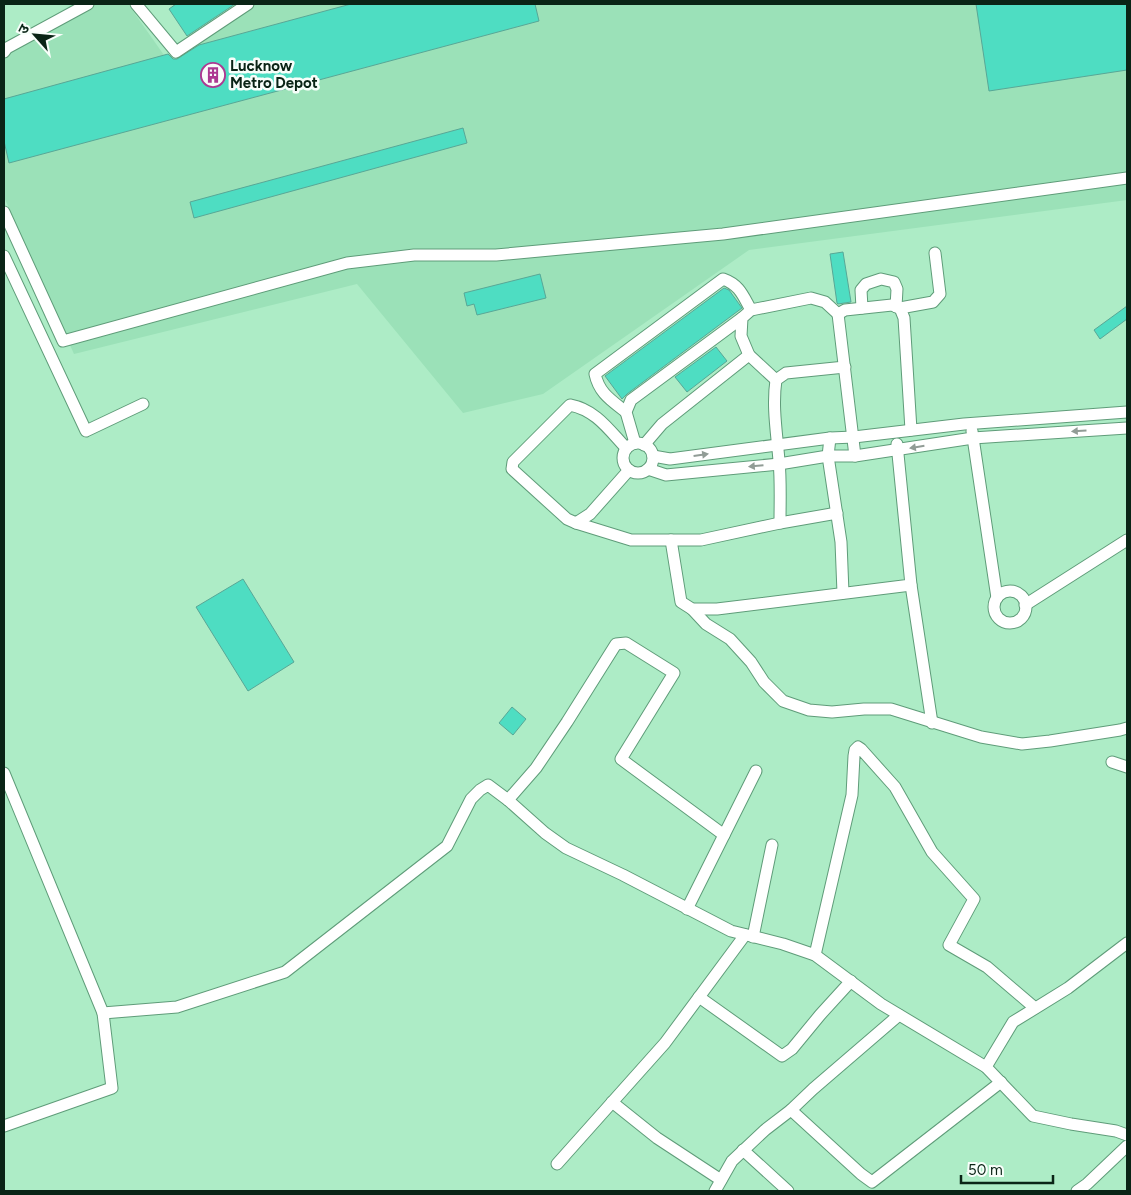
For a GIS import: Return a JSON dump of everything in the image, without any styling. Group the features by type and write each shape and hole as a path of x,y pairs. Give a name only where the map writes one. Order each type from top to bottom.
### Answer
{"street":[{"path":"4,52 7,48 88,4"},
{"path":"136,4 176,52 248,4"},
{"path":"4,212 62,341 347,263 414,254 496,255 723,234 1127,178"},
{"path":"838,314 845,310 892,305 898,308 933,302 940,294 934,253"},
{"path":"4,256 86,431 143,404"},
{"path":"635,446 626,412 607,396 597,384 595,374 723,279 733,283 739,290 746,314 741,336 749,355 776,380"},
{"path":"862,308 861,290 866,284 881,280 894,282 897,289 898,308 904,318 911,430"},
{"path":"626,412 631,400 746,314 811,298 825,302 838,314 855,456"},
{"path":"749,355 635,446 623,458 629,470 639,473 648,469 653,461 651,451 635,446 594,414 579,406 570,405 513,462 512,469 567,519 631,540 701,540 780,522 837,513"},
{"path":"780,522 780,464 774,394 776,380 786,373 845,367"},
{"path":"653,456 670,459 830,438 970,424 1127,412"},
{"path":"1028,419 1028,434"},
{"path":"998,422 999,436"},
{"path":"970,424 997,598 994,608 995,613 1001,621 1006,623 1016,622 1024,615 1026,605 1024,600 1016,593 1006,592 997,598"},
{"path":"648,469 666,475 780,464 828,456 855,456 973,438 1127,428"},
{"path":"895,432 911,585 932,723"},
{"path":"830,438 828,456 841,542 843,593"},
{"path":"576,523 590,514 629,470"},
{"path":"671,540 681,602 692,609 706,624 730,639 751,662 764,682 782,701 809,710 832,712 891,709 981,738 1022,744 1127,728"},
{"path":"1026,605 1127,540"},
{"path":"692,609 717,609 911,585"},
{"path":"508,800 536,768 616,644 626,643 674,673 621,759 724,835"},
{"path":"815,956 852,795 854,756 858,746 895,787 932,852 974,899 949,945 987,967 1035,1008"},
{"path":"1112,762 1127,767"},
{"path":"687,909 756,771"},
{"path":"4,773 103,1013 112,1088 4,1126"},
{"path":"103,1013 177,1007 285,972 447,846 471,799 488,785 545,833 566,848 731,931 783,944 815,956 881,1004 986,1067 1033,1116 1116,1131 1127,1135"},
{"path":"557,1164 665,1044 699,997 749,936 772,845"},
{"path":"986,1067 1013,1022 1068,988 1127,943"},
{"path":"699,997 782,1056 792,1049 851,981"},
{"path":"715,1191 732,1161 743,1150 899,1015"},
{"path":"791,1110 872,1182 1001,1082"},
{"path":"612,1102 656,1138 721,1180"},
{"path":"1077,1191 1089,1188 1127,1146"},
{"path":"743,1150 788,1191"}],"shaded area":[{"path":"73,4 128,4 166,58 243,4 1127,4 1127,200 749,250 543,394 463,413 357,284 74,354 4,197 4,45"}],"building":[{"path":"176,4 235,4 187,36 169,9"},
{"name":"Lucknow Metro Depot","path":"351,4 535,4 539,21 9,163 4,141 4,99 168,54 173,59 177,59 199,45"},
{"path":"976,4 1127,4 1127,70 989,91"},
{"path":"463,128 467,143 194,218 190,202"},
{"path":"843,252 851,302 838,304 830,254"},
{"path":"540,274 546,298 477,315 474,304 467,306 464,293"},
{"path":"724,288 729,290 742,308 622,399 605,376"},
{"path":"1127,306 1127,319 1100,339 1094,330"},
{"path":"716,347 727,361 687,392 675,377"},
{"path":"243,579 294,662 248,691 196,607"},
{"path":"512,707 526,719 513,735 499,723"}],"place":[{"name":"Lucknow Metro Depot","path":"213,75"}]}
